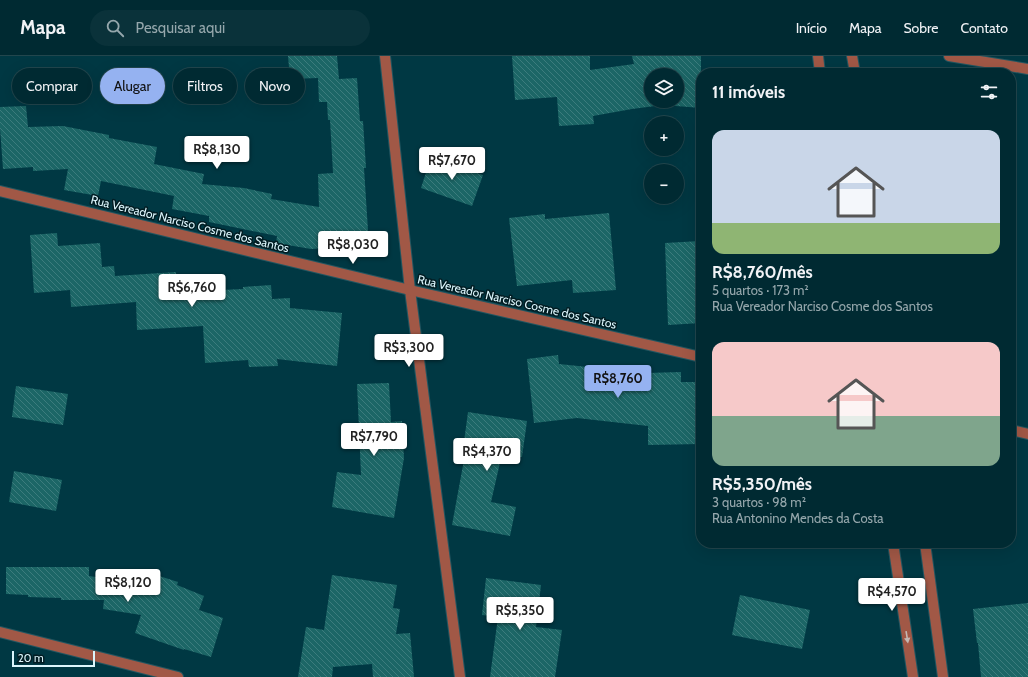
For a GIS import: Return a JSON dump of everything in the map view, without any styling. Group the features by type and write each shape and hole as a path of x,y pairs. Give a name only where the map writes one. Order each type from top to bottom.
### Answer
{"street":[{"path":"385,56 410,290 460,677"},
{"path":"818,56 819,68"},
{"path":"852,56 854,68"},
{"path":"949,56 1028,69"},
{"name":"Rua Vereador Narciso Cosme dos Santos","path":"0,191 410,290 696,356"},
{"path":"1016,431 1028,434"},
{"path":"894,548 913,677"},
{"path":"925,548 944,677"},
{"path":"0,632 178,677"}],"building":[{"path":"288,56 337,56 339,79 357,78 360,121 363,121 366,168 364,168 369,246 311,249 276,243 277,236 209,222 209,216 172,209 174,196 101,181 98,196 64,190 68,169 33,171 33,167 3,169 0,107 26,106 28,127 63,126 109,135 109,138 157,147 154,164 204,174 202,184 244,188 272,194 271,199 319,207 318,174 333,173 330,120 328,120 327,102 319,102 318,78 305,78 305,68 289,68"},
{"path":"512,56 590,56 590,70 634,64 632,56 701,56 701,68 696,68 696,108 684,107 684,68 644,68 644,107 593,116 594,124 559,126 557,97 515,100"},
{"path":"431,157 483,175 472,206 421,188"},
{"path":"609,213 616,290 573,293 572,280 517,286 509,218 545,214 545,219"},
{"path":"57,233 58,246 100,243 102,267 114,266 115,276 176,272 177,292 243,289 243,287 271,285 272,299 290,298 290,308 342,313 337,366 277,359 278,366 249,367 248,360 205,363 203,326 137,330 136,302 71,307 70,290 34,293 30,235"},
{"path":"696,241 696,323 668,325 665,243"},
{"path":"558,355 559,364 646,373 681,372 681,382 696,382 696,444 648,445 648,426 577,418 534,423 527,359"},
{"path":"389,383 391,422 402,421 404,458 394,518 332,507 337,472 361,475 357,384"},
{"path":"16,386 68,394 63,425 12,417"},
{"path":"468,412 527,421 522,457 502,454 491,502 516,507 510,536 452,525 466,449 463,449"},
{"path":"14,471 62,480 56,511 9,502"},
{"path":"6,567 89,567 89,576 150,585 153,574 178,582 177,585 204,596 199,610 223,618 211,657 184,650 135,633 141,615 103,609 104,600 61,600 61,598 28,597 28,595 6,594"},
{"path":"332,575 397,585 393,608 400,609 396,634 410,633 414,677 373,677 372,664 333,667 332,677 298,677 306,627 324,630"},
{"path":"486,578 541,585 536,627 562,630 555,677 490,677 498,617 482,615"},
{"path":"740,595 810,610 802,649 732,635"},
{"path":"1028,603 1028,677 981,677 973,609"}]}
